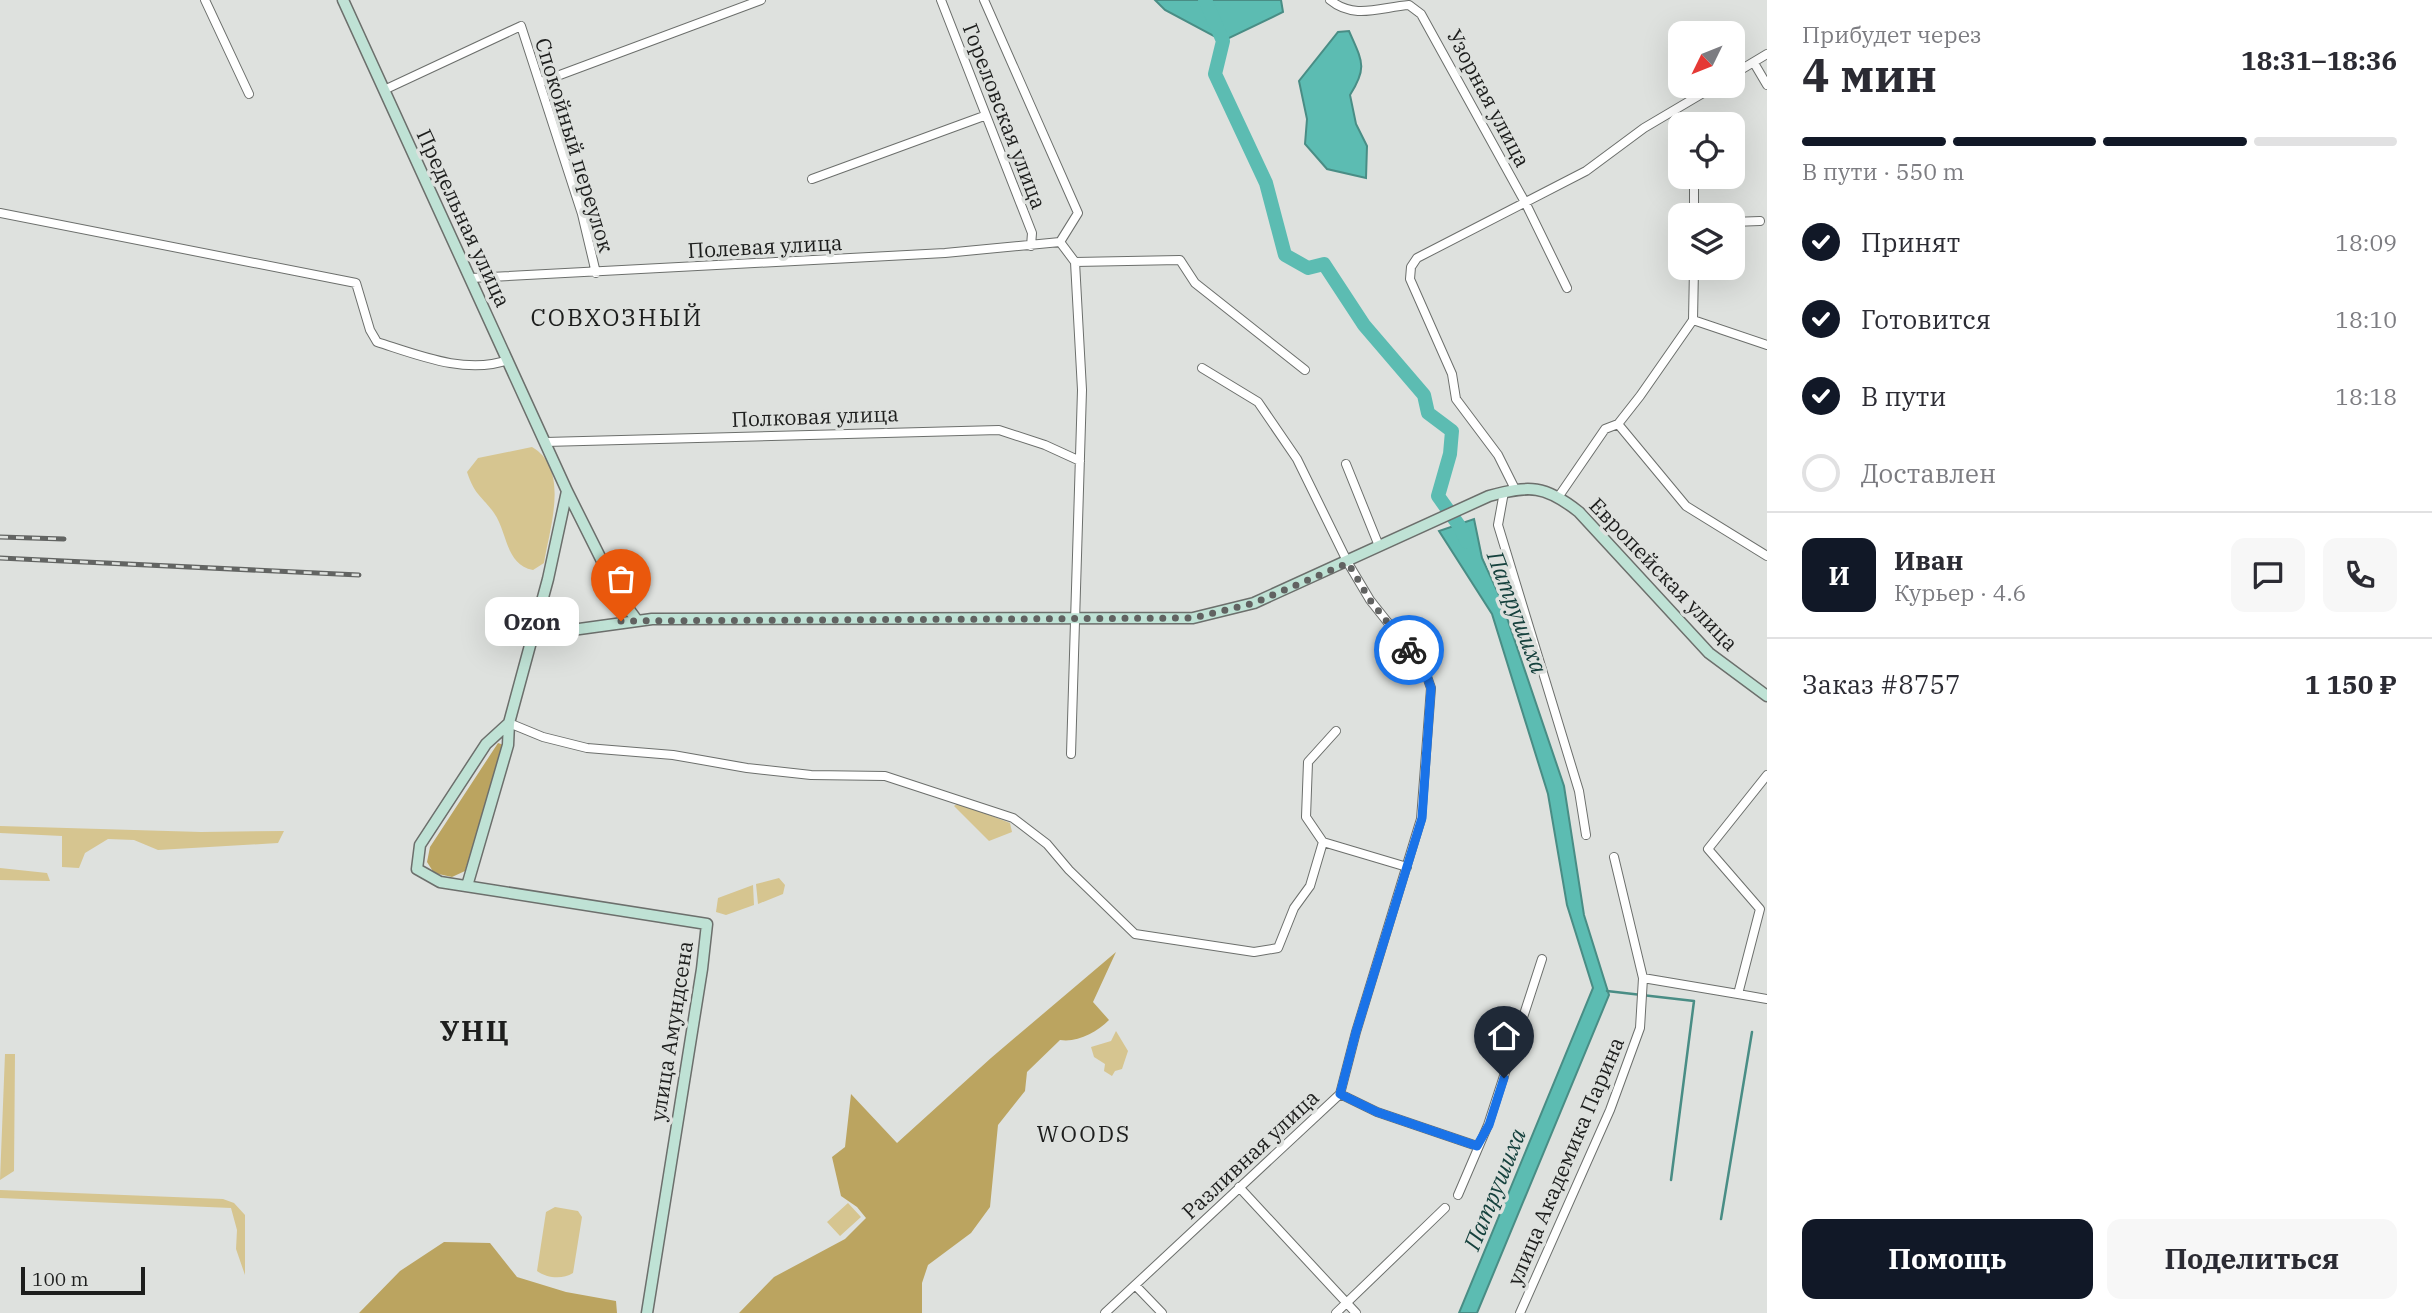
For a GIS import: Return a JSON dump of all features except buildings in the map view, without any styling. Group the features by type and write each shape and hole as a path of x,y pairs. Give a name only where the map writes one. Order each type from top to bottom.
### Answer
{"street":[{"path":"205,0 249,94"},
{"name":"Предельная улица","path":"343,0 567,491 620,597 636,619"},
{"path":"541,82 761,0"},
{"name":"Гореловская улица","path":"940,0 1032,233 1031,246"},
{"path":"984,0 1078,213 1060,242 1075,262 1082,390 1071,754"},
{"name":"Узорная улица","path":"1330,0 1347,10 1360,12 1409,5 1421,14 1526,204 1567,288"},
{"name":"Спокойный переулок","path":"384,90 521,26 582,214 596,273"},
{"path":"1745,68 1767,54"},
{"path":"1754,63 1767,85"},
{"path":"1586,835 1579,791 1498,524 1510,490 1498,455 1456,399 1452,374 1410,279 1411,267 1417,257 1526,204 1586,171 1644,128 1695,98"},
{"path":"812,179 984,116"},
{"path":"0,214 356,284 369,330 377,342 460,365 496,364 508,360"},
{"path":"1745,222 1760,221"},
{"name":"Полевая улица","path":"471,278 596,273 1060,242"},
{"path":"1075,262 1180,260 1195,282 1306,370"},
{"path":"1559,496 1605,429 1618,424 1693,320 1694,280"},
{"path":"1693,320 1767,345"},
{"name":"Разливная улица","path":"1105,1313 1340,1094 1356,1032 1422,818 1431,688 1424,668 1370,600 1348,563 1297,459 1258,402 1202,368"},
{"path":"1618,424 1686,506 1767,556"},
{"name":"Полковая улица","path":"545,442 999,430 1045,445 1080,461"},
{"path":"1346,464 1380,546"},
{"name":"Европейская улица","path":"534,632 543,634 636,619 1193,618 1231,611 1348,563 1489,496 1510,490 1537,488 1559,496 1602,535 1709,653 1767,696"},
{"path":"467,886 508,746 509,723 534,632 567,491"},
{"path":"509,723 543,737 587,748 673,755 798,774 885,776 1013,818 1047,844 1069,870 1135,934 1254,952 1278,948 1294,908 1310,886 1323,842"},
{"name":"улица Амундсена","path":"509,723 486,744 420,845 417,869 440,882 707,924 647,1313"},
{"path":"1336,731 1308,762 1306,817 1323,842 1407,867"},
{"path":"1738,994 1764,910 1708,849 1767,775"},
{"name":"улица Академика Парина","path":"1520,1313 1615,1098 1640,1028 1643,978 1614,857"},
{"path":"1458,1195 1477,1146 1489,1125 1542,960"},
{"path":"1643,978 1767,999"},
{"path":"1340,1094 1377,1112 1477,1146"},
{"path":"1240,1187 1356,1313"},
{"path":"1336,1313 1446,1208"},
{"path":"1135,1285 1162,1313"}],"shaded area":[{"path":"532,447 544,457 551,469 554,484 553,516 544,563 533,570 524,567 512,555 499,521 476,491 467,472 478,458"},
{"path":"498,743 504,745 465,871 452,877 434,873 427,862 430,847"},
{"path":"958,803 1010,823 1012,832 989,841 954,806"},
{"path":"0,826 201,832 284,831 278,843 158,850 134,840 108,839 85,853 79,868 62,867 62,836 0,833"},
{"path":"0,868 47,873 50,881 0,880"},
{"path":"779,878 785,885 783,894 758,904 756,884"},
{"path":"753,885 754,905 726,915 716,912 718,898"},
{"path":"1116,952 1093,1002 1109,1020 1086,1036 1060,1040 1027,1072 1025,1091 998,1125 990,1207 971,1233 928,1265 922,1283 922,1313 739,1313 774,1277 845,1239 866,1218 857,1207 841,1196 832,1157 845,1147 851,1094 897,1143 991,1058"},
{"path":"1116,1031 1128,1051 1122,1069 1115,1071 1112,1076 1104,1071 1105,1064 1094,1057 1091,1047 1111,1041"},
{"path":"5,1054 15,1054 14,1171 0,1180"},
{"path":"0,1190 223,1199 234,1203 245,1215 245,1275 236,1249 237,1230 231,1208 0,1198"},
{"path":"848,1203 861,1217 840,1236 827,1222"},
{"path":"555,1207 578,1211 582,1217 573,1273 550,1277 537,1271 546,1212"},
{"path":"444,1242 490,1243 517,1277 566,1292 616,1301 617,1313 359,1313 400,1271"}],"water":[{"path":"1155,0 1281,0 1283,12 1223,41 1165,10"},
{"path":"1349,31 1361,64 1359,77 1350,95 1356,124 1367,146 1366,178 1327,169 1305,144 1307,119 1299,81 1338,32"},
{"path":"1474,519 1482,558 1500,597 1564,786 1584,915 1609,995 1477,1313 1459,1313 1593,988 1567,905 1548,794 1492,614 1439,531"}],"waterway":[{"name":"Патрушиха","path":"1205,0 1223,41 1215,74 1266,183 1285,255 1308,268 1324,264 1364,325 1424,395 1428,413 1452,431 1450,454 1438,496 1467,542"},
{"path":"1607,991 1694,1001 1671,1180"},
{"path":"1721,1219 1752,1032"}],"railway":[{"path":"0,537 64,539"},
{"path":"0,558 359,575"}],"way so far":[{"path":"621,621 1193,618 1231,611 1254,603 1348,563 1370,600 1409,650"}],"place":[{"name":"Ozon","path":"621,621"}],"district":[{"name":"СОВХОЗНЫЙ","path":"617,317"},
{"name":"УНЦ","path":"475,1030"},
{"name":"WOODS","path":"1084,1133"}],"route":[{"path":"1409,650 1424,668 1431,688 1422,818 1356,1032 1340,1094 1377,1112 1477,1146 1489,1125 1504,1078"}]}
